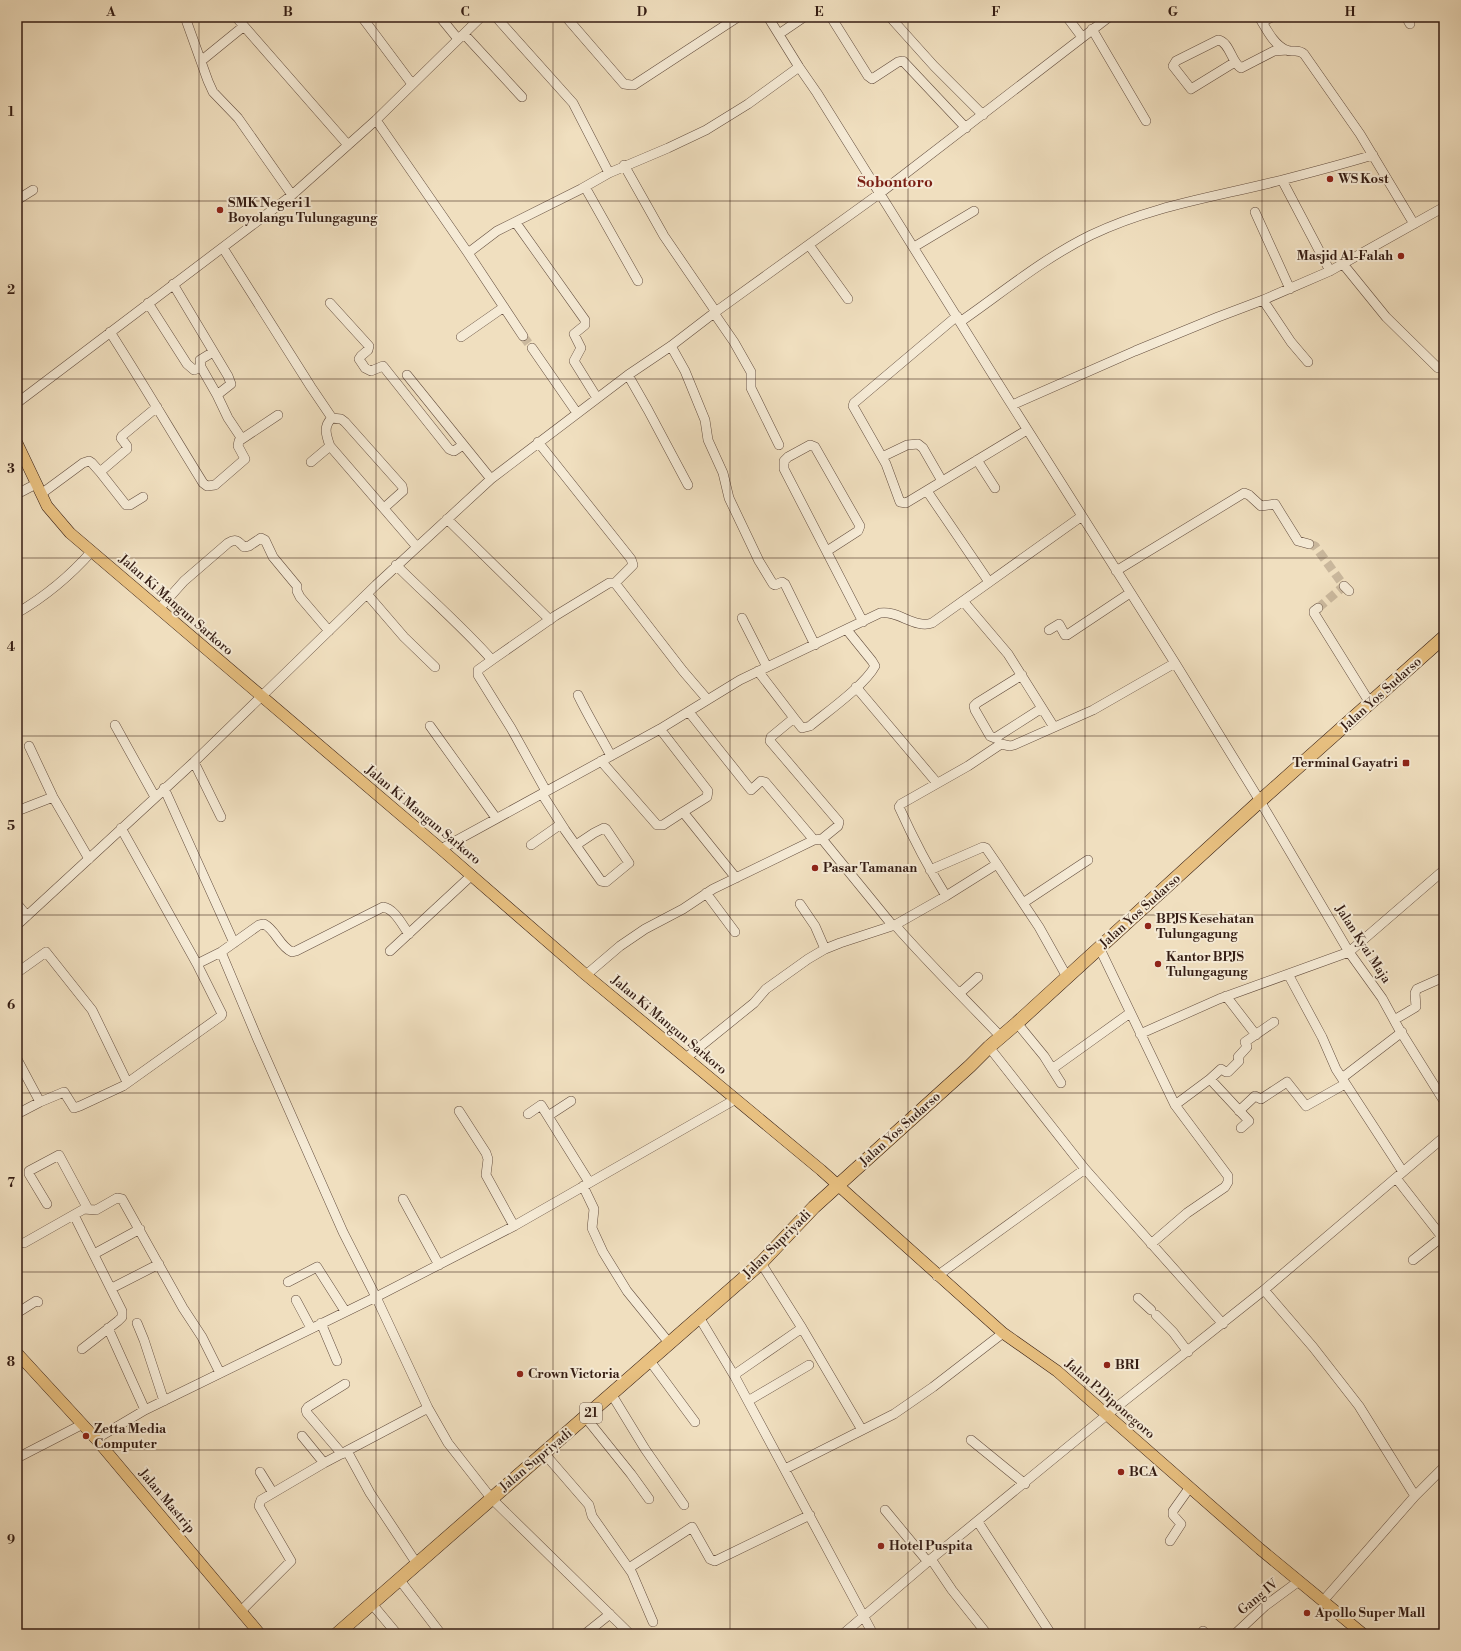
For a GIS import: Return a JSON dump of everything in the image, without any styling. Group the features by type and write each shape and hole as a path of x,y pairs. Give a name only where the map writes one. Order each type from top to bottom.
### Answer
{"highway":[{"name":"Jalan Yos Sudarso","path":"838,1186 1260,801 1444,637"},
{"name":"Jalan Supriyadi","path":"338,1634 491,1498 586,1418 761,1263 814,1207 838,1186"}],"main road":[{"name":"Jalan Ki Mangun Sarkoro","path":"17,443 40,494 52,513 70,533 472,875 586,975 736,1099 838,1186"},
{"name":"Jalan P.Diponegoro","path":"838,1186 937,1276 1003,1333 1057,1371 1299,1581 1363,1634"},
{"name":"Jalan Mastrip","path":"17,1353 96,1439 260,1634"}],"street":[{"path":"185,17 213,92 238,118 292,195"},
{"path":"236,17 348,145"},
{"path":"362,17 412,84"},
{"path":"440,17 522,97"},
{"path":"17,403 292,195 376,120 481,17"},
{"path":"496,17 573,104 609,173"},
{"path":"566,17 624,84 631,86 738,17"},
{"name":"Jalan Kyai Maja","path":"768,17 879,194 914,246 1027,430 1175,663 1260,801 1349,952 1382,998 1444,1101"},
{"path":"779,34 804,17"},
{"path":"831,17 868,76 872,79 898,62 903,61 966,128"},
{"path":"890,17 929,61 983,115"},
{"path":"1067,17 1082,37"},
{"path":"17,925 155,796 194,762 396,565 491,478 628,375 671,346 879,194 1109,17"},
{"path":"1272,17 1261,20 1273,40 1287,50"},
{"path":"201,61 244,26"},
{"path":"1092,29 1146,121"},
{"path":"1235,62 1191,89 1173,66 1176,60 1218,40 1225,44 1240,68 1243,68 1274,51 1299,51 1304,54 1360,134 1414,224"},
{"path":"1273,40 1274,51"},
{"path":"468,253 497,231 516,223 624,165 668,148 706,130 748,104 799,67"},
{"path":"376,120 468,253 523,336"},
{"path":"1027,430 927,491 906,503 902,503 882,457 853,406 854,403 958,319 1054,256 1084,239 1110,227 1150,212 1182,203 1282,180 1373,155"},
{"path":"624,165 664,236 734,342 751,372 751,388 779,445"},
{"path":"1282,180 1330,272"},
{"path":"585,187 638,281"},
{"path":"17,200 33,190"},
{"path":"1012,405 1135,351 1330,272 1444,207"},
{"path":"914,246 974,211"},
{"path":"1255,212 1290,289"},
{"path":"516,223 584,320 585,324 574,334 581,348 574,361 597,398"},
{"path":"809,245 848,299"},
{"path":"223,248 332,418 341,419 345,422 404,488 403,491 384,508"},
{"path":"1343,264 1386,317 1438,368"},
{"path":"173,284 228,376 231,384 217,395"},
{"path":"1263,300 1291,342 1308,362"},
{"path":"148,303 191,369 194,370 201,367"},
{"path":"330,303 369,346 368,350 361,356 360,359 365,368 371,371 383,366 449,449 454,451 463,445"},
{"path":"461,337 504,307"},
{"path":"110,332 192,465 207,486 215,485 245,459 237,444 278,415"},
{"path":"671,346 685,371 705,420 708,440 723,473 729,498 757,556 773,584 775,585 782,582 786,585 815,645"},
{"path":"532,348 577,413"},
{"path":"213,352 200,360 201,367 228,418 242,439"},
{"path":"407,375 491,478"},
{"path":"628,375 688,485"},
{"path":"100,472 127,449 127,446 121,438 122,436 157,407"},
{"path":"332,418 326,427 325,435 330,446 417,547"},
{"path":"538,442 631,559 633,565 615,583"},
{"path":"882,457 907,445 918,444 923,448 942,481"},
{"path":"827,551 858,531 860,526 815,447 810,445 788,457 784,461 783,465 863,622"},
{"path":"311,462 330,446"},
{"path":"977,460 995,488"},
{"path":"40,494 89,461 100,472 126,505 130,505 143,497"},
{"path":"17,494 36,484"},
{"path":"927,491 989,582"},
{"path":"1116,571 1244,493 1249,495 1261,506 1275,504 1298,541 1309,544"},
{"path":"441,849 660,729 689,712 707,699 763,669 884,612 923,624 929,624 936,621 1082,516"},
{"path":"446,519 550,620"},
{"path":"159,609 184,581 228,543 238,540 244,547 249,546 261,538 265,540 273,557 292,578 297,586 297,591 300,597 329,631"},
{"path":"17,613 53,590 92,551"},
{"path":"396,565 426,596 469,634 492,660"},
{"path":"576,845 604,828 629,863 606,882 603,882 576,845 562,824 511,728 478,675 478,670 550,620 609,582 615,583 683,671 707,699"},
{"path":"1049,630 1059,624 1065,635 1067,635 1130,593"},
{"path":"367,594 404,636 435,667"},
{"path":"963,601 1008,654 1052,724"},
{"path":"1318,608 1314,613 1370,703"},
{"path":"742,618 763,669 802,728 810,726 856,687 872,672 875,666 847,630"},
{"path":"946,896 930,870 899,807 901,804 968,766 1000,744 1010,746 1014,745 1084,714 1175,663"},
{"path":"1022,675 974,706 990,736 993,738 997,737 1042,708"},
{"path":"856,687 937,783"},
{"path":"578,695 590,722 598,732 611,756"},
{"path":"689,712 751,790 761,781 765,782 818,839 919,954 960,993 1001,1037"},
{"path":"586,975 631,938 683,909 706,893 818,839 838,826 839,822 770,741 771,736 794,718"},
{"path":"115,725 155,796"},
{"path":"430,726 496,818"},
{"path":"601,761 657,826 663,825 707,797 708,791 660,729"},
{"path":"29,746 53,797 89,859"},
{"path":"194,762 221,816"},
{"path":"164,788 234,943"},
{"path":"17,811 53,797"},
{"path":"683,812 736,878"},
{"path":"531,845 562,824"},
{"path":"17,1114 64,1092 74,1108 76,1108 127,1082 222,1014 198,964 121,828"},
{"path":"930,870 982,847 986,848 1039,927 1067,977"},
{"path":"1023,903 1088,860"},
{"path":"686,1058 754,1003 766,989 808,959 825,950 894,926 997,864"},
{"path":"1140,1034 1226,996 1349,952 1444,870"},
{"path":"390,951 472,875"},
{"path":"706,893 735,932"},
{"path":"17,904 27,916"},
{"path":"800,904 815,926 825,950"},
{"path":"198,964 221,952 259,925 264,924 269,927 288,950 292,952 383,907 395,913 409,934"},
{"path":"1099,947 1140,1034 1176,1105 1228,1176 1228,1182 1225,1187 1187,1213 1152,1244"},
{"path":"17,971 18,972 46,952 92,1010 127,1082"},
{"path":"221,952 343,1232 376,1297 428,1408 448,1443 491,1498 630,1634"},
{"path":"1288,974 1322,1037 1343,1081 1400,1175 1443,1236 1413,1260"},
{"path":"960,993 978,977"},
{"path":"1394,1020 1416,1007 1415,993 1417,989 1444,977"},
{"path":"1226,996 1256,1034"},
{"path":"1052,1069 1130,1013"},
{"path":"1176,1105 1221,1069 1228,1072 1239,1061 1238,1057 1247,1047 1245,1042 1274,1022"},
{"path":"1017,1023 1044,1056 1061,1083"},
{"path":"1239,1111 1255,1096 1262,1099 1287,1082 1306,1106 1343,1081 1402,1032"},
{"path":"989,1047 1085,1170 1223,1324"},
{"path":"17,1059 40,1102"},
{"path":"1210,1079 1249,1121 1241,1128"},
{"path":"96,1439 145,1410 376,1297 514,1226 736,1099"},
{"path":"548,1116 571,1102"},
{"path":"528,1114 541,1105 548,1116 586,1184 594,1209 592,1232 602,1252 632,1297 670,1344"},
{"path":"459,1111 486,1153 488,1159 486,1175 514,1226"},
{"path":"843,1634 864,1618 929,1560 1025,1484 1108,1414 1223,1324 1444,1137"},
{"path":"47,1204 29,1174 29,1171 59,1155 88,1209"},
{"path":"937,1276 1085,1170"},
{"path":"24,1243 84,1209 96,1210 117,1198 124,1200 183,1308 202,1337 220,1373"},
{"path":"403,1199 439,1265"},
{"path":"74,1215 112,1288 122,1314 120,1319 82,1349"},
{"path":"94,1254 140,1229"},
{"path":"761,1263 802,1328 815,1361 862,1430"},
{"path":"112,1288 159,1264"},
{"path":"288,1282 317,1267 345,1311"},
{"path":"1264,1290 1313,1347 1359,1406 1415,1496"},
{"path":"1138,1298 1173,1332 1188,1352"},
{"path":"296,1300 312,1328"},
{"path":"17,1313 36,1301 38,1302"},
{"path":"699,1317 734,1375 873,1634"},
{"path":"137,1323 164,1401"},
{"path":"321,1323 337,1361"},
{"path":"108,1328 145,1410"},
{"path":"734,1375 802,1328"},
{"path":"785,1468 894,1414 1003,1333"},
{"path":"650,1361 695,1422"},
{"path":"748,1401 815,1361"},
{"path":"346,1384 308,1407 306,1410 307,1413 345,1452 373,1499 417,1564"},
{"path":"612,1395 645,1449 684,1505"},
{"path":"241,1611 291,1561 259,1506 261,1500 324,1463 428,1408"},
{"path":"586,1418 649,1499"},
{"path":"17,1458 83,1424"},
{"path":"302,1436 324,1463"},
{"path":"971,1440 1025,1484"},
{"path":"544,1453 589,1505 592,1516 629,1568 653,1622"},
{"path":"260,1472 273,1493"},
{"path":"1323,1601 1415,1496 1443,1472"},
{"path":"1170,1541 1181,1524 1173,1515 1173,1511 1190,1487"},
{"path":"886,1510 929,1560 987,1634"},
{"path":"629,1568 692,1527 708,1557 715,1561 810,1515"},
{"path":"978,1522 1051,1634"},
{"path":"399,1580 441,1634"},
{"name":"Gang IV","path":"1236,1634 1265,1606 1299,1581"},
{"path":"372,1604 397,1634"},
{"path":"585,1634 610,1614"}],"tunnel":[{"path":"523,336 532,348"},
{"path":"1309,544 1315,546 1344,586 1318,608"}],"place":[{"name":"WS Kost","path":"1330,179"},
{"name":"SMK Negeri 1 Boyolangu Tulungagung","path":"220,210"},
{"name":"Masjid Al-Falah","path":"1401,256"},
{"name":"Terminal Gayatri","path":"1406,763"},
{"name":"Pasar Tamanan","path":"815,868"},
{"name":"BPJS Kesehatan Tulungagung","path":"1148,926"},
{"name":"Kantor BPJS Tulungagung","path":"1158,964"},
{"name":"BRI","path":"1107,1365"},
{"name":"Crown Victoria","path":"520,1374"},
{"name":"Zetta Media Computer","path":"86,1436"},
{"name":"BCA","path":"1121,1472"},
{"name":"Hotel Puspita","path":"881,1546"},
{"name":"Apollo Super Mall","path":"1307,1613"}],"district":[{"name":"Sobontoro","path":"895,182"}]}
